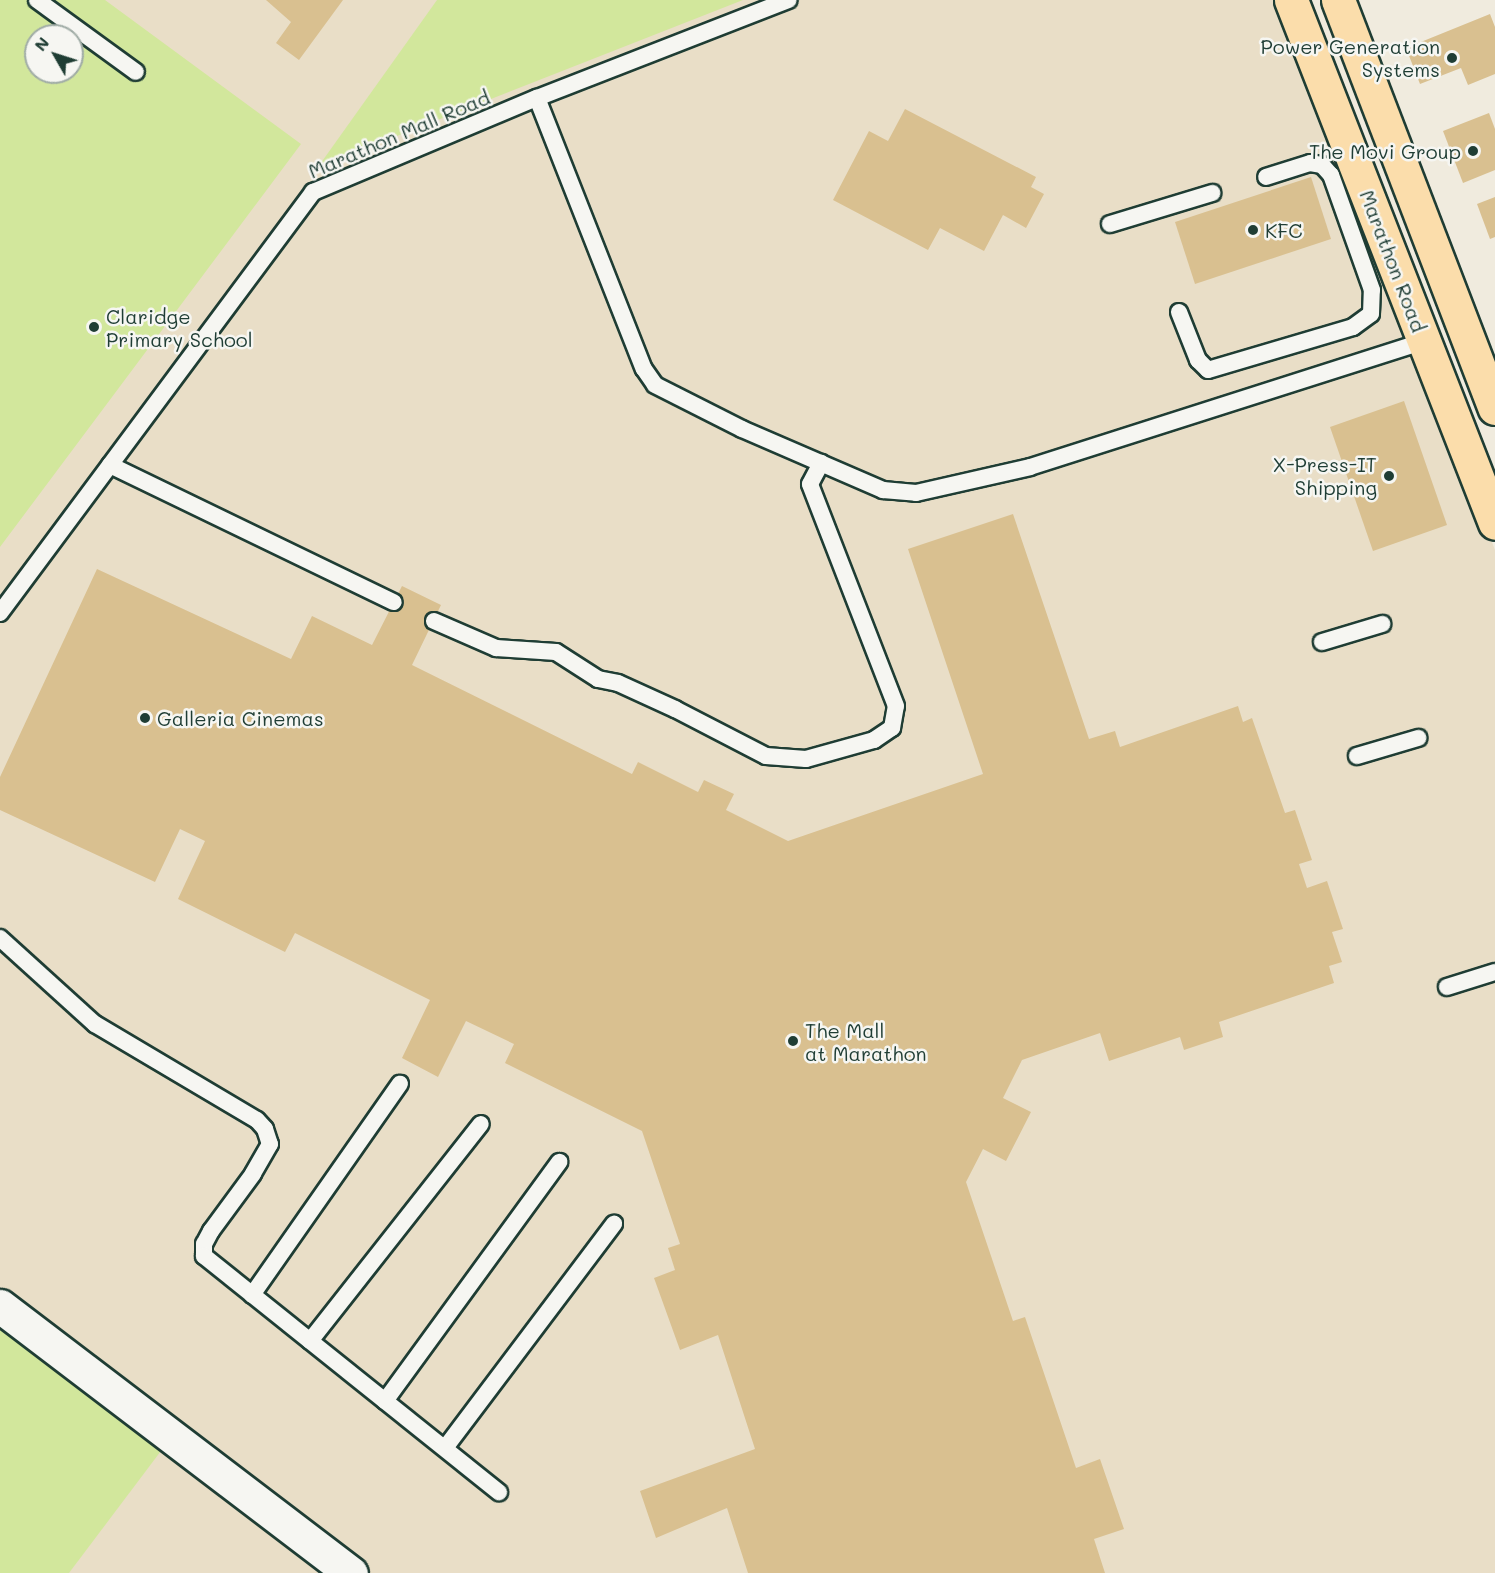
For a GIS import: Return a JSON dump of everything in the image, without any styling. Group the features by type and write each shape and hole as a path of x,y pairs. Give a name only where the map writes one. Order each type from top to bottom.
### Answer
{"main road":[{"name":"Marathon Road","path":"1291,0 1495,523"},
{"path":"1338,0 1495,408"}],"street":[{"path":"0,1306 351,1573"}],"lane":[{"path":"38,0 136,72"},
{"name":"Marathon Mall Road","path":"0,613 313,192 537,98 789,0"},
{"path":"537,98 649,378 672,395 883,490 916,493 1030,467 1176,418 1236,403 1424,341"},
{"path":"1179,312 1198,360 1208,370 1353,327 1371,314 1372,290 1331,175 1322,165 1310,163 1266,177"},
{"path":"1110,224 1212,193"},
{"path":"434,621 489,646 513,652 556,652 598,679 675,709 766,756 806,759 874,740 892,728 896,706 810,484 821,463"},
{"path":"110,465 394,602"},
{"path":"1322,642 1382,624"},
{"path":"1357,756 1418,738"},
{"path":"0,938 94,1024 257,1119 265,1129 270,1144 204,1244 204,1256 499,1492"},
{"path":"1447,987 1495,972"},
{"path":"252,1295 400,1084"},
{"path":"310,1341 481,1124"},
{"path":"385,1401 559,1162"},
{"path":"445,1448 614,1224"}],"shaded area":[{"path":"0,0 1298,0 1433,389 1495,550 1495,1573 0,1573"}],"green space":[{"name":"Claridge Primary School","path":"0,0 105,0 301,144 0,547"},
{"path":"437,0 743,0 318,167"},
{"path":"0,1319 173,1435 69,1573 0,1573"}],"building":[{"path":"266,0 343,0 299,60 276,43 291,22"},
{"name":"Power Generation Systems","path":"1490,14 1495,27 1495,74 1468,85 1461,68 1420,84 1406,48"},
{"path":"905,109 1036,177 1031,187 1044,194 1026,228 1003,215 984,251 940,228 928,250 833,200 869,131 888,141"},
{"name":"The Movi Group","path":"1489,113 1495,129 1495,170 1463,183 1443,131"},
{"name":"KFC","path":"1311,177 1331,239 1195,284 1175,222"},
{"path":"1495,197 1495,237 1490,239 1477,204"},
{"name":"X-Press-IT Shipping","path":"1404,401 1447,525 1373,551 1330,427"},
{"name":"The Mall at Marathon","path":"1013,514 1089,739 1115,731 1120,747 1238,706 1243,722 1252,718 1285,813 1295,810 1312,860 1299,864 1307,888 1327,881 1343,929 1332,932 1342,962 1329,966 1334,983 1219,1022 1223,1037 1184,1050 1180,1037 1109,1061 1100,1033 1022,1060 1003,1098 1031,1112 1006,1161 983,1149 966,1182 1013,1321 1025,1317 1076,1468 1100,1459 1124,1529 1094,1539 1105,1573 748,1573 727,1508 656,1538 640,1491 755,1449 718,1335 680,1350 654,1278 675,1270 668,1248 680,1244 642,1131 505,1063 514,1044 466,1021 438,1077 402,1058 430,1000 295,933 285,952 178,899 205,841 180,829 155,882 0,810 0,777 97,569 291,659 312,616 372,645 402,586 441,605 412,665 632,774 638,762 698,792 704,780 734,794 726,810 788,841 983,774 908,549"}],"place":[{"name":"Power Generation Systems","path":"1452,58"},
{"name":"The Movi Group","path":"1473,151"},
{"name":"KFC","path":"1253,230"},
{"name":"Claridge Primary School","path":"94,327"},
{"name":"X-Press-IT Shipping","path":"1389,476"},
{"name":"Galleria Cinemas","path":"145,718"},
{"name":"The Mall at Marathon","path":"793,1041"}]}
